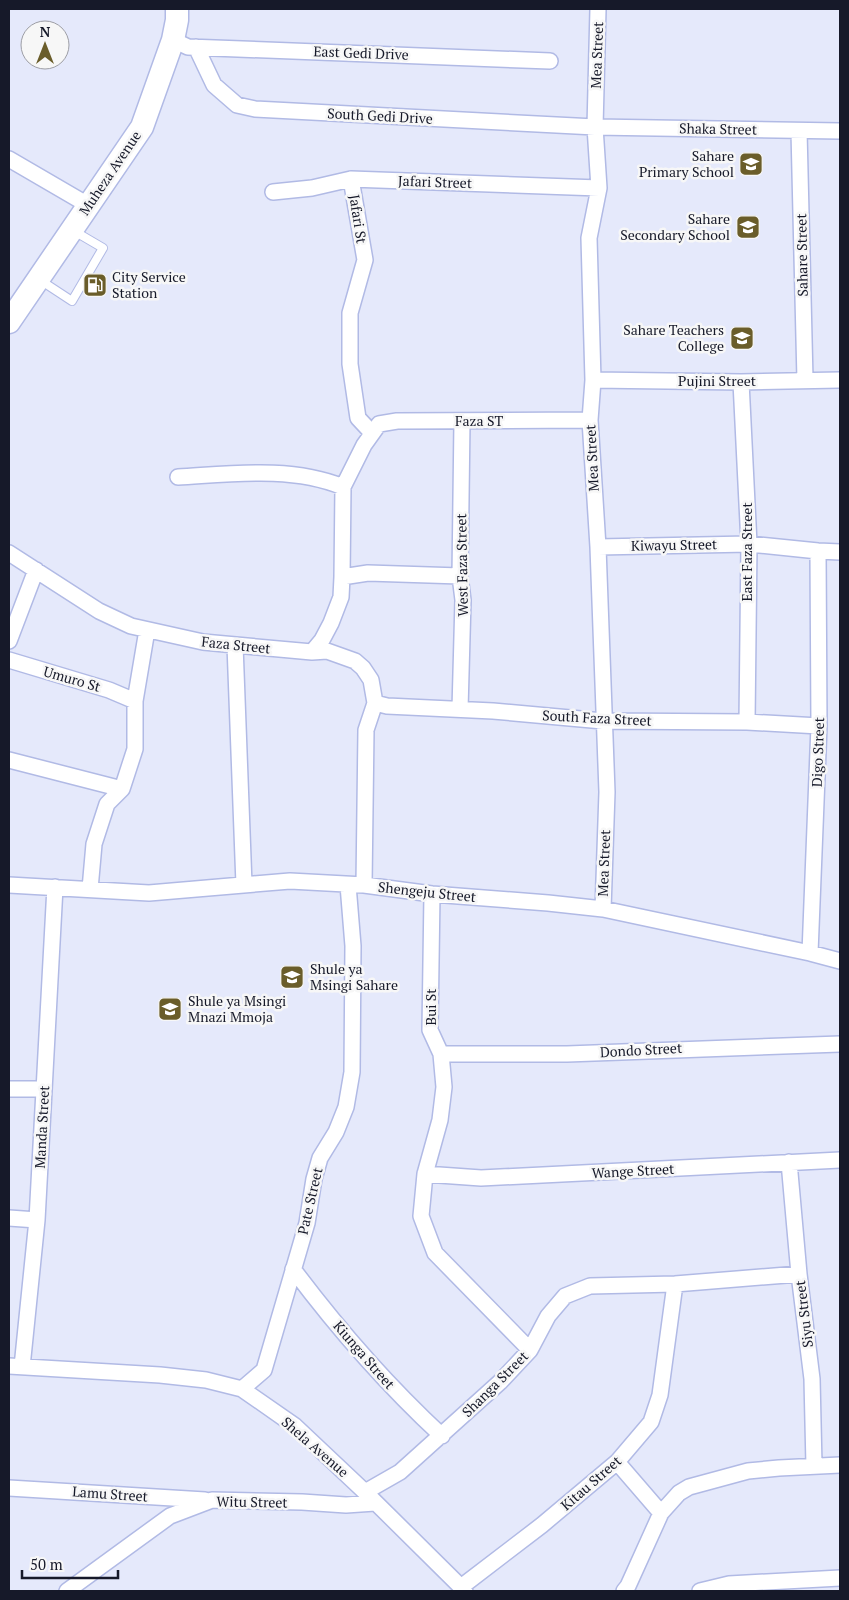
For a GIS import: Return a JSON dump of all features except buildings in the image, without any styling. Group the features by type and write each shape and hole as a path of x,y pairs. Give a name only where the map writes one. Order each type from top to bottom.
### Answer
{"street":[{"name":"Muheza Avenue","path":"9,322 142,127 173,40 177,9"},
{"name":"Mea Street","path":"598,9 595,127 599,188 589,238 593,380 590,420 598,547 607,792 603,909"},
{"name":"East Gedi Drive","path":"173,40 188,47 550,60"},
{"name":"South Gedi Drive","path":"196,47 214,85 237,104 255,109 595,127"},
{"name":"Shaka Street","path":"595,127 840,131"},
{"name":"Sahare Street","path":"798,131 804,380"},
{"path":"9,159 88,204"},
{"name":"Jafari Street","path":"273,192 312,188 351,179 599,188"},
{"name":"Jafari St","path":"351,179 365,260 350,313 350,364 358,418 372,433"},
{"name":"Pujini Street","path":"593,380 741,382 840,380"},
{"name":"East Faza Street","path":"741,382 749,544 746,722"},
{"name":"Faza ST","path":"372,433 379,424 397,420 590,420"},
{"name":"West Faza Street","path":"460,709 463,600 460,576 462,420"},
{"path":"312,652 322,640 331,623 340,597 344,487 356,460 372,433"},
{"path":"178,477 270,473 319,478 344,487"},
{"name":"Kiwayu Street","path":"598,547 749,544 840,552"},
{"name":"Digo Street","path":"810,953 819,726 818,551"},
{"name":"Faza Street","path":"9,553 100,611 131,626 203,642 312,652 327,651 355,661 363,668 371,680 375,703"},
{"path":"9,641 36,570"},
{"path":"342,577 368,573 460,576"},
{"path":"90,889 94,844 107,804 122,789 135,749 135,701 147,630"},
{"path":"235,645 244,884"},
{"name":"Umuro St","path":"9,660 109,690 135,701"},
{"path":"364,885 366,730 375,703"},
{"name":"South Faza Street","path":"375,703 387,706 460,709 603,721 746,722 819,726"},
{"path":"9,760 122,789"},
{"name":"Shengeju Street","path":"9,885 149,893 290,880 364,885 432,894 603,909 840,961"},
{"name":"Pate Street","path":"242,1389 264,1370 307,1223 314,1179 320,1158 336,1132 346,1107 352,1072 351,999 353,946 348,884"},
{"name":"Manda Street","path":"16,1367 37,1220 55,887"},
{"name":"Bui St","path":"432,894 430,1030 441,1054 444,1087 440,1120 425,1174 421,1216 435,1253 530,1350"},
{"name":"Dondo Street","path":"441,1054 567,1054 686,1048 840,1044"},
{"path":"9,1089 44,1089"},
{"name":"Wange Street","path":"425,1174 481,1178 840,1160"},
{"name":"Siyu Street","path":"789,1162 799,1274 812,1380 814,1466"},
{"path":"9,1218 37,1220"},
{"name":"Kiunga Street","path":"293,1269 364,1357 414,1410 442,1436"},
{"name":"Shanga Street","path":"370,1498 442,1436 500,1382 530,1350 548,1316 565,1296 590,1286 675,1284 799,1274"},
{"name":"Kitau Street","path":"463,1589 617,1462 650,1422 657,1404 664,1366 675,1284"},
{"name":"Shela Avenue","path":"16,1367 160,1375 206,1380 242,1389 295,1426 463,1589"},
{"path":"617,1462 661,1513"},
{"path":"624,1591 661,1513 679,1493 689,1487 748,1471 840,1465"},
{"name":"Lamu Street","path":"9,1488 212,1500"},
{"name":"Witu Street","path":"67,1591 170,1516 212,1500 346,1505 370,1498"},
{"path":"700,1591 729,1584 840,1578"}],"lane":[{"path":"38,279 72,301 103,248 72,230"}],"place":[{"name":"Sahare Primary School","path":"751,164"},
{"name":"Sahare Secondary School","path":"748,227"},
{"name":"City Service Station","path":"95,285"},
{"name":"Sahare Teachers College","path":"742,338"},
{"name":"Shule ya Msingi Sahare","path":"292,977"},
{"name":"Shule ya Msingi Mnazi Mmoja","path":"170,1009"}]}
